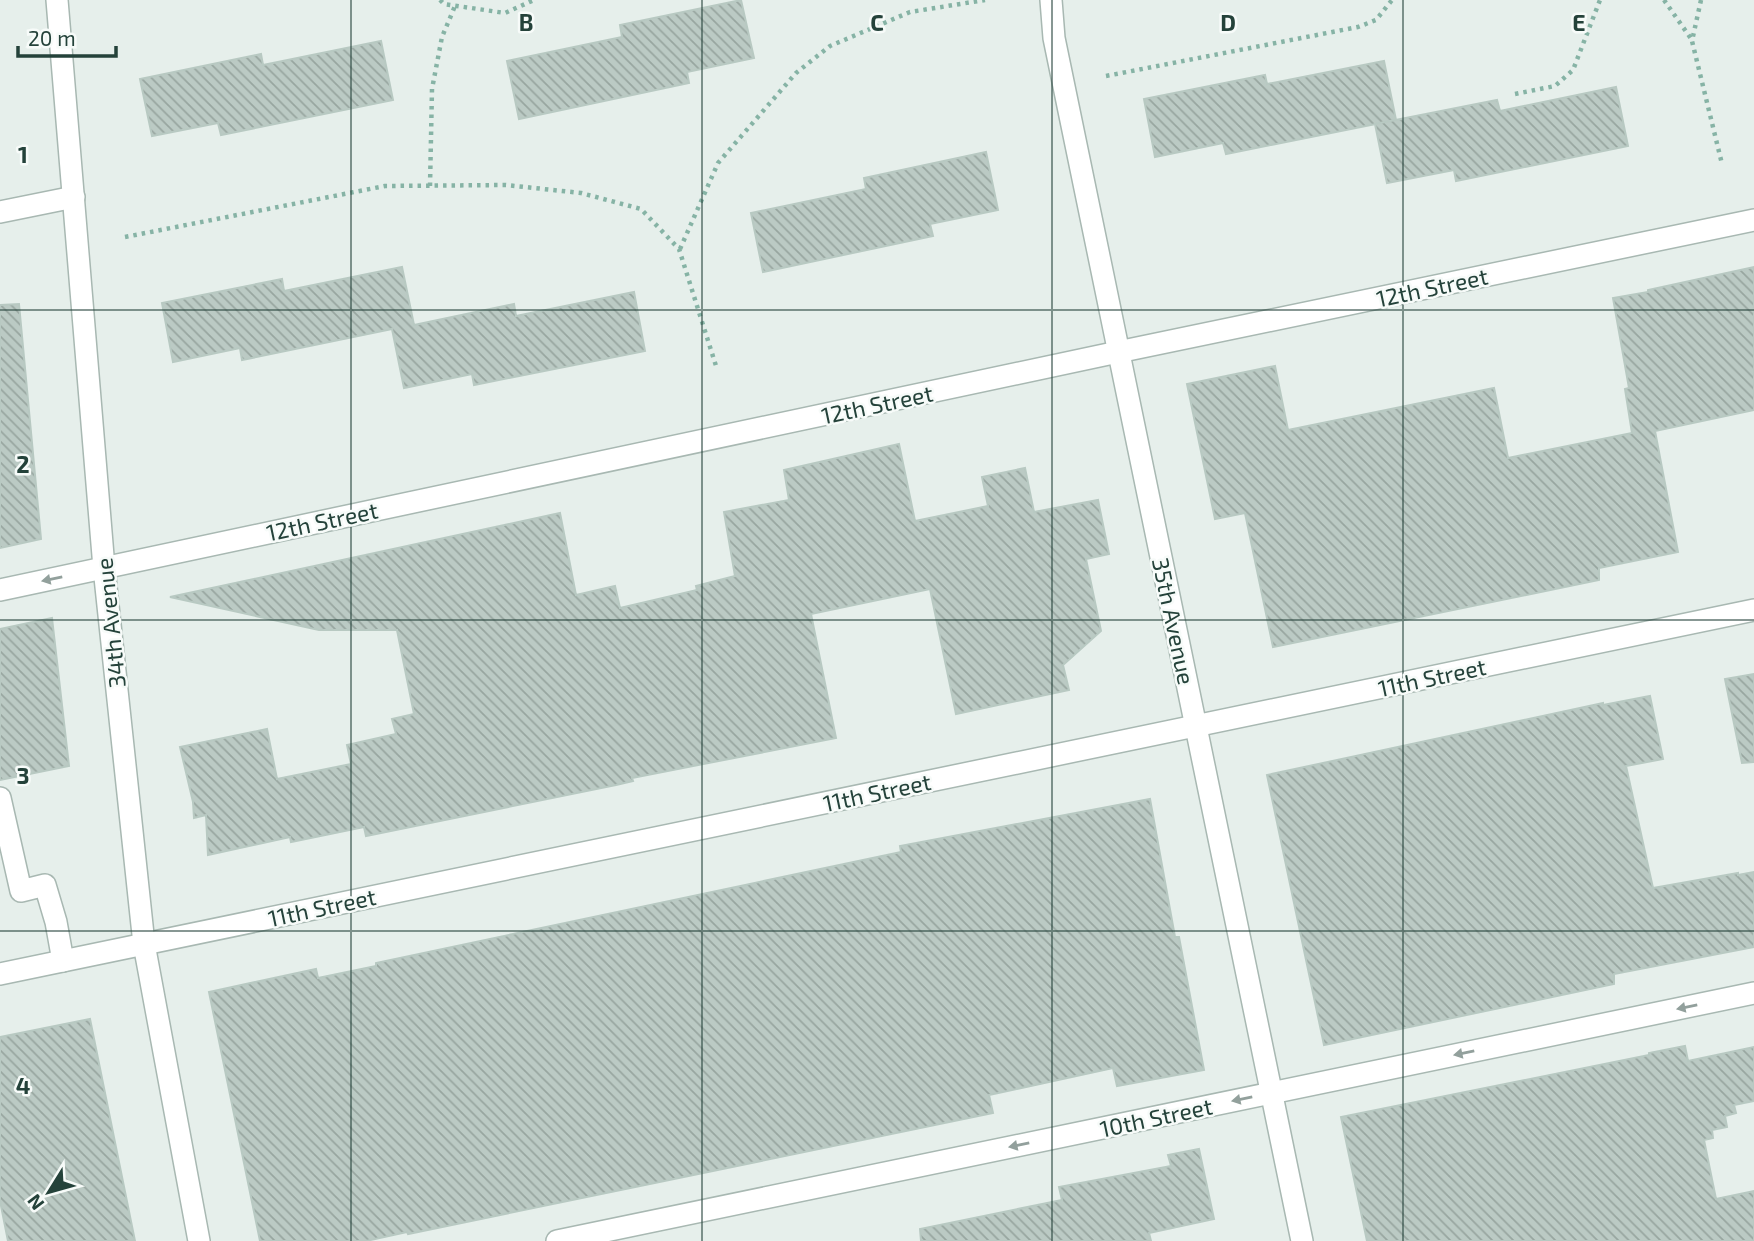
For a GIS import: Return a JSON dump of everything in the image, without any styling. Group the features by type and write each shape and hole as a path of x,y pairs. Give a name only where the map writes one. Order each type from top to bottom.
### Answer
{"street":[{"name":"34th Avenue","path":"57,0 104,568 144,944 199,1241"},
{"name":"35th Avenue","path":"1051,0 1054,38 1302,1241"},
{"path":"0,212 74,197"},
{"name":"12th Street","path":"0,590 1118,352 1754,220"},
{"name":"11th Street","path":"0,974 1754,610"},
{"path":"0,799 21,891 45,885 56,922 63,961"},
{"name":"10th Street","path":"557,1241 1754,993"}],"path":[{"path":"440,0 444,4 505,13 534,0"},
{"path":"679,249 718,163 796,73 830,46 910,12 985,0"},
{"path":"1106,75 1358,27 1376,20 1392,0"},
{"path":"1515,94 1555,86 1573,70 1600,0"},
{"path":"1664,0 1692,41 1722,164"},
{"path":"1692,41 1701,0"},
{"path":"430,186 432,89 442,37 455,6"},
{"path":"125,236 385,186 506,185 581,193 641,209 679,249 717,369"}],"building":[{"path":"741,0 754,58 687,72 689,83 519,119 507,61 622,37 620,25"},
{"path":"381,41 393,100 221,135 218,123 152,136 140,79 261,54 263,65"},
{"path":"1384,61 1396,120 1226,154 1223,143 1155,157 1144,99 1265,75 1267,84"},
{"path":"1616,87 1628,146 1456,181 1454,170 1387,183 1375,124 1497,100 1500,111"},
{"path":"986,152 998,210 930,224 933,236 763,272 751,213 866,189 864,178"},
{"path":"402,267 414,325 514,304 516,316 634,292 645,351 474,385 472,374 404,388 392,329 242,360 240,348 173,362 162,303 282,279 284,291"},
{"path":"1754,267 1754,410 1655,431 1678,552 1599,568 1599,580 1273,647 1245,513 1215,519 1187,384 1275,366 1288,430 1494,388 1508,458 1632,433 1625,389 1629,388 1613,298"},
{"path":"19,304 41,539 0,548 0,305"},
{"path":"899,444 915,521 988,506 982,477 1025,468 1034,512 1098,500 1109,554 1086,559 1101,631 1063,665 1069,690 956,714 930,589 811,614 836,738 632,778 633,781 616,785 366,836 364,827 291,842 290,837 208,855 206,815 194,818 193,802 180,747 267,729 277,779 351,764 347,745 396,734 392,719 414,714 397,630 319,630 170,597 560,513 576,595 615,586 620,608 697,590 696,586 735,576 724,512 789,500 784,470"},
{"path":"52,618 69,766 0,780 0,629"},
{"path":"1754,674 1754,762 1742,763 1725,679"},
{"path":"1650,696 1663,759 1626,766 1653,888 1754,872 1754,947 1614,974 1614,984 1324,1045 1267,775 1603,703"},
{"path":"1150,799 1175,937 1179,937 1204,1070 1117,1086 1113,1068 989,1095 993,1113 408,1234 407,1232 366,1241 260,1241 209,992 316,969 318,978 376,966 376,963 901,852 900,846"},
{"path":"90,1019 135,1241 8,1241 0,1201 0,1037"},
{"path":"1685,1046 1688,1061 1754,1047 1754,1101 1734,1105 1736,1113 1725,1116 1727,1127 1712,1130 1713,1138 1704,1140 1716,1199 1754,1191 1754,1241 1367,1241 1341,1117"},
{"path":"1199,1149 1214,1219 1149,1233 1151,1241 921,1241 920,1229 1062,1200 1059,1187 1171,1166 1168,1155"}]}
